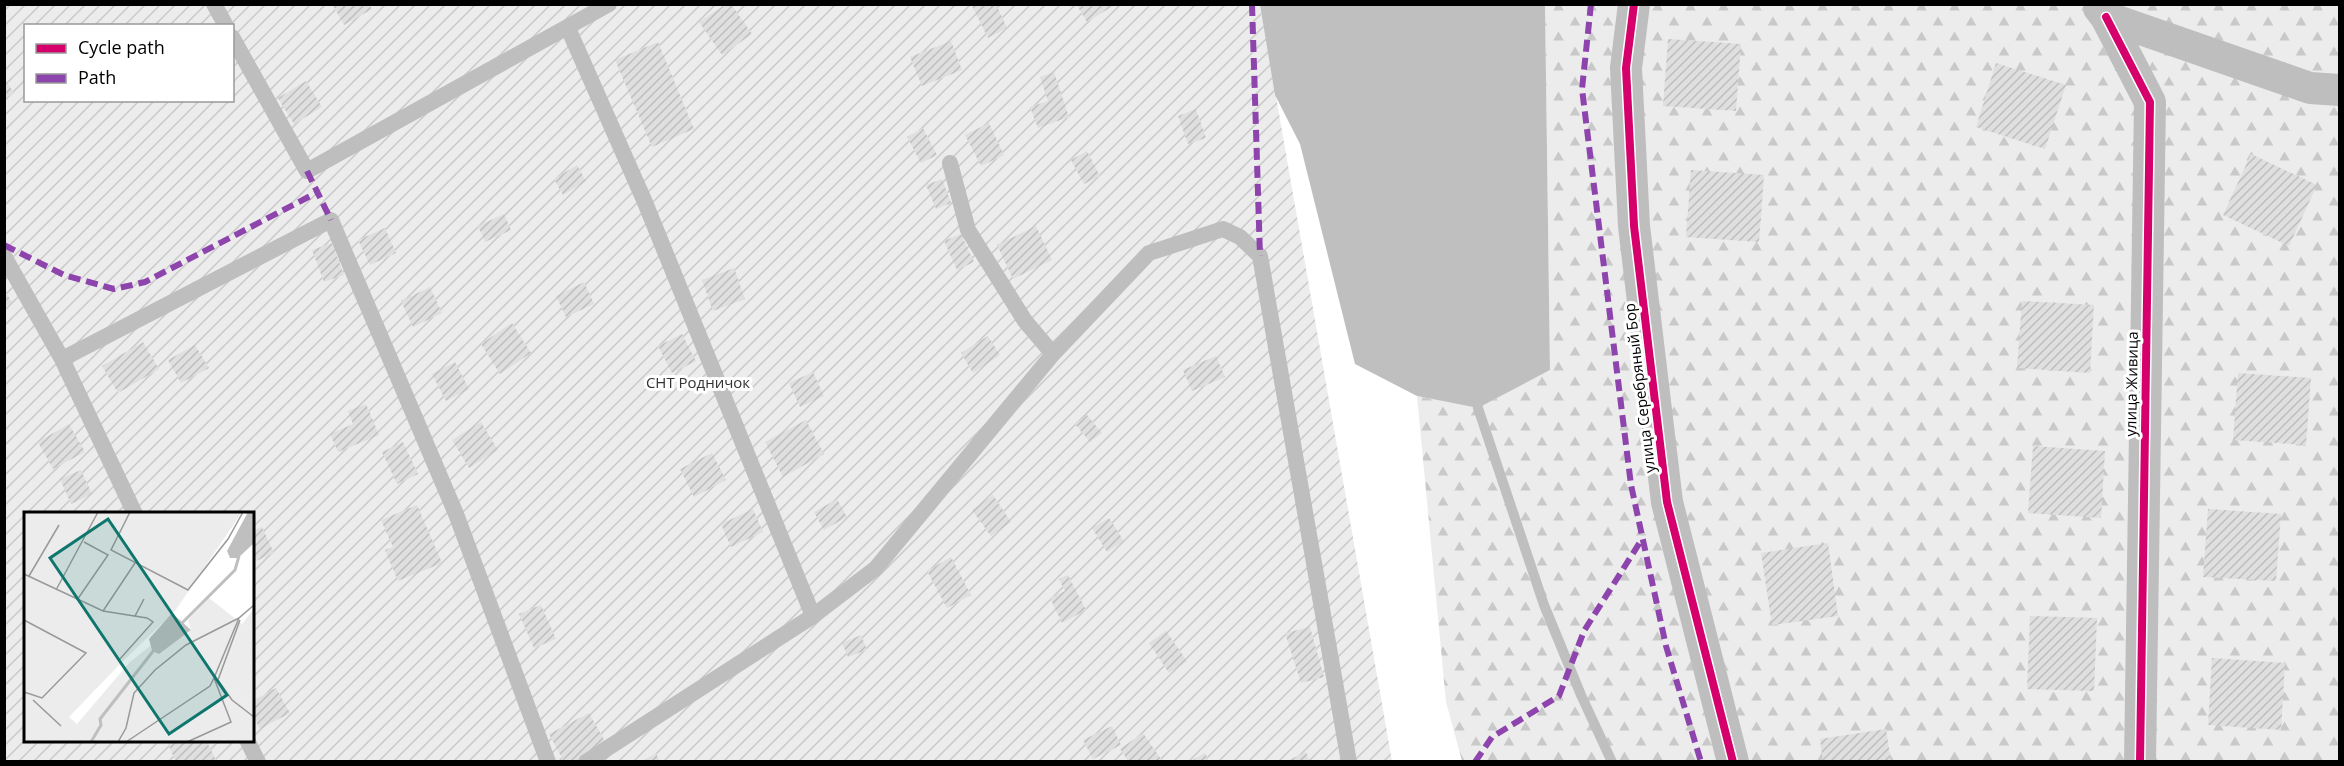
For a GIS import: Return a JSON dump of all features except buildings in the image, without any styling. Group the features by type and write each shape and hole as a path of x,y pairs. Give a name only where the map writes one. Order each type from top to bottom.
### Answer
{"street":[{"name":"улица Серебряный Бор","path":"1634,4 1626,68 1634,226 1667,502 1733,762"},
{"path":"2101,11 2310,88 2340,90"},
{"name":"улица Живица","path":"2101,11 2150,102 2140,762"}],"lane":[{"path":"214,4 225,24"},
{"path":"234,42 307,171 609,4"},
{"path":"568,28 645,200 813,616"},
{"path":"950,163 968,230 1025,321 1053,354"},
{"path":"62,358 331,220 456,514 548,762"},
{"path":"586,762 813,616 876,568 1053,354 1149,253 1223,229 1240,237 1260,256 1349,762"},
{"path":"4,256 62,358 134,512"},
{"path":"248,742 258,762"}],"green space":[{"name":"СНТ Родничок","path":"4,5 1260,5 1392,761 5,761"},
{"path":"1545,5 2339,5 2339,761 1462,761 1446,702 1417,396 1478,408 1550,370"}],"shaded area":[{"path":"1260,5 1545,5 1550,370 1478,408 1417,396 1355,364 1300,144 1275,95"}],"waterway":[{"path":"1476,394 1478,408 1544,605 1581,695 1612,762"}],"marked path":[{"path":"1252,4 1260,256"},
{"path":"1591,4 1582,89 1631,485 1666,646 1701,762"},
{"path":"307,171 331,220"},
{"path":"4,245 64,275 114,289 145,282 318,192"},
{"path":"1475,762 1492,737 1559,696 1584,631 1642,539"}],"cycle path":[{"path":"1634,4 1626,68 1634,226 1667,502 1733,762"},
{"path":"2106,17 2150,102 2140,762"}]}
